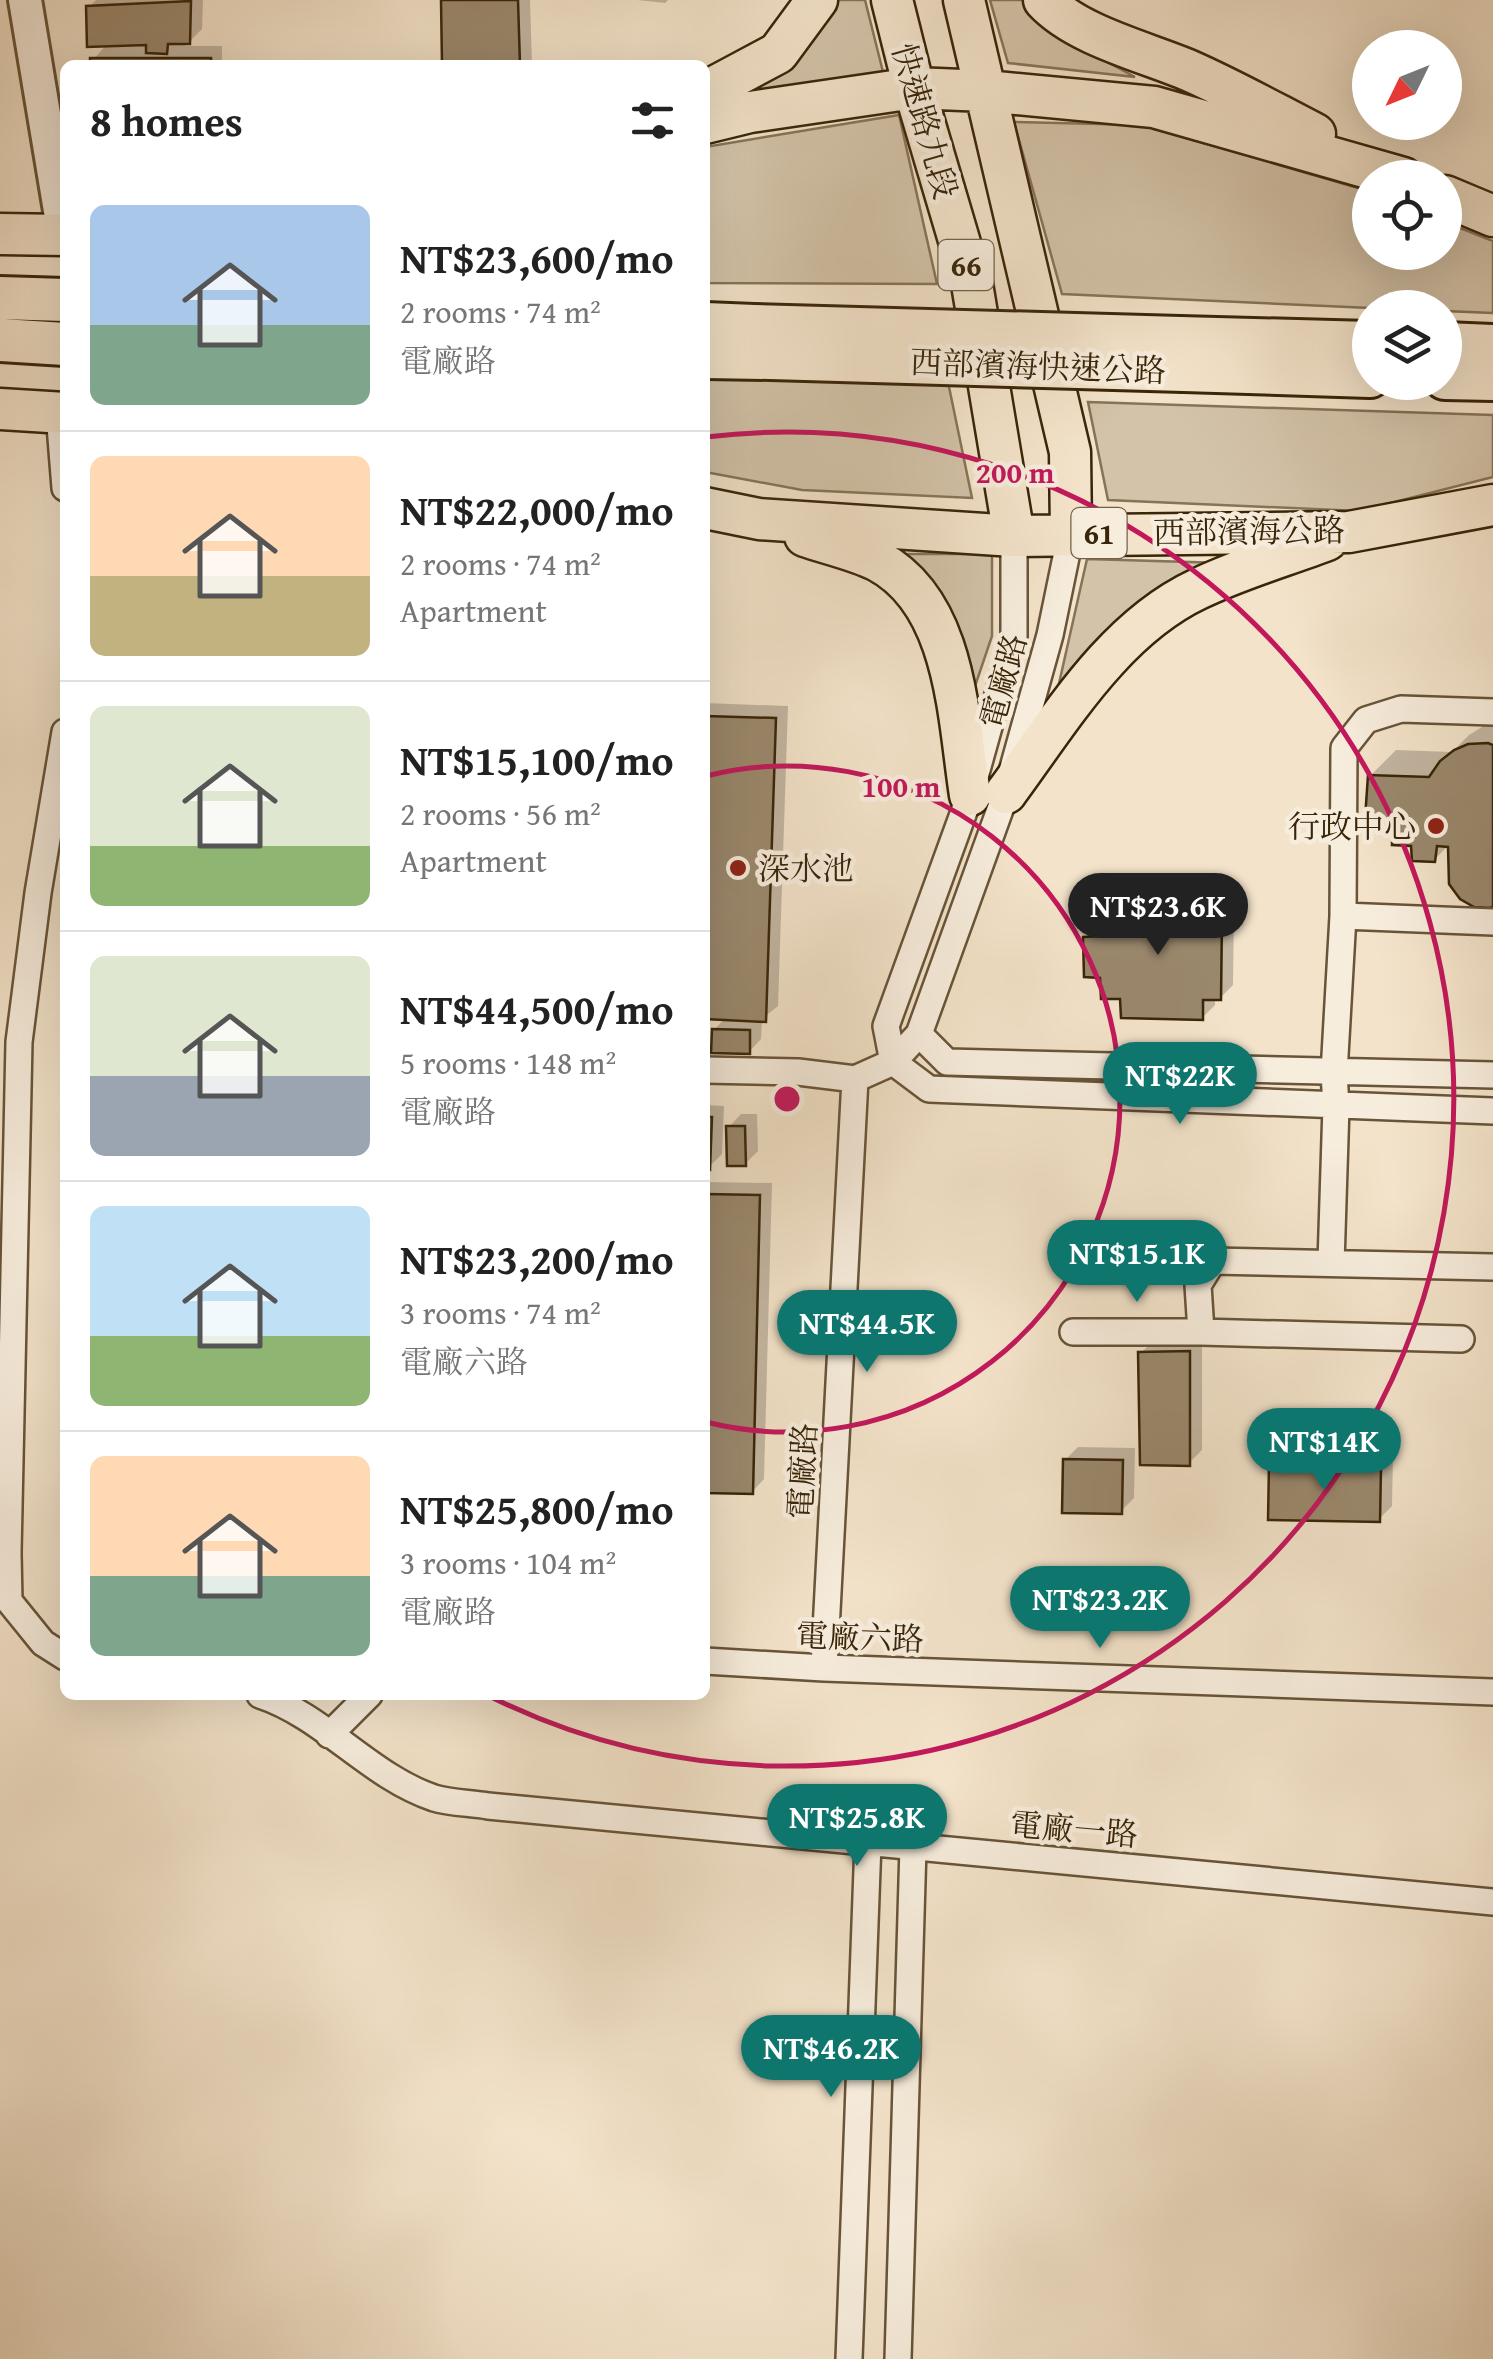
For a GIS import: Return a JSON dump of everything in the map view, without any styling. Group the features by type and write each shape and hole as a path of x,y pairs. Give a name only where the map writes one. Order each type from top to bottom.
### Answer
{"highway":[{"path":"0,298 60,300"},
{"name":"西部濱海快速公路","path":"710,326 763,342 1182,354 1352,344"},
{"path":"0,340 60,344"},
{"name":"西部濱海快速公路","path":"710,356 763,342"},
{"path":"1462,345 1493,346"},
{"name":"西部濱海快速公路","path":"1182,354 1352,374"},
{"path":"1462,378 1493,379"}],"main road":[{"path":"710,89 778,53 816,0"},
{"name":"快速路九段","path":"892,0 972,284 1014,536"},
{"name":"快速路九段","path":"964,0 1070,452 1070,533"},
{"path":"1044,0 1055,12 1111,40 1192,72 1367,160"},
{"path":"710,122 750,112 914,88 986,91 1154,107 1352,163"},
{"path":"1462,203 1493,216"},
{"path":"0,234 60,235"},
{"path":"0,409 60,413"},
{"name":"西部濱海公路","path":"710,509 759,520 1014,536 1349,532 1493,505"},
{"path":"759,520 879,562 916,592 948,653 988,794"},
{"path":"988,794 1144,623 1198,589 1349,532"}],"street":[{"path":"25,0 60,211"},
{"name":"電廠路","path":"894,1062 886,1026 988,794 1050,636 1070,533"},
{"name":"電廠路","path":"824,1668 855,1079 894,1062 919,1034 988,794 1014,637 1014,536"},
{"path":"1331,1264 1334,1073 1343,916 1344,748 1366,720 1401,709 1493,712"},
{"path":"60,762 19,1042 8,1553 9,1601 43,1643 60,1653"},
{"path":"1343,916 1493,922"},
{"path":"919,1034 946,1062 1493,1075"},
{"path":"894,1062 929,1088 1493,1111"},
{"path":"710,1070 798,1072 855,1079"},
{"path":"1201,1332 1198,1286 1212,1261 1493,1267"},
{"path":"1072,1332 1460,1339"},
{"name":"電廠六路","path":"710,1661 1493,1692"},
{"name":"電廠一路","path":"274,1700 286,1704 375,1767 434,1798 1493,1902"},
{"path":"330,1735 364,1700"},
{"path":"849,2359 868,1842"},
{"path":"898,2359 913,1847"}],"shaded area":[{"path":"835,0 865,0 883,72 738,97"},
{"path":"990,0 1022,0 1076,45 1135,77 1008,63"},
{"path":"899,115 937,284 710,283 710,146"},
{"path":"1014,122 1141,125 1352,186 1352,270 1462,270 1462,229 1493,241 1493,313 1462,312 1462,290 1352,290 1352,307 1062,294"},
{"path":"710,376 948,382 972,498 802,490 710,473"},
{"path":"1088,402 1493,415 1493,477 1359,511 1108,500"},
{"path":"881,554 992,554 992,636 970,701"},
{"path":"1087,559 1222,563 1058,688"}],"building":[{"path":"441,0 518,0 520,60 442,60"},
{"path":"191,1 190,44 168,44 167,54 146,53 146,45 87,47 86,6"},
{"path":"90,58 211,58 211,60"},
{"name":"深水池","path":"710,716 776,718 766,1022 710,1019"},
{"name":"行政中心","path":"1468,744 1493,745 1493,907 1489,908 1474,907 1460,899 1449,884 1448,847 1437,846 1435,862 1412,861 1411,846 1392,845 1392,833 1379,831 1380,820 1365,819 1368,775 1429,777 1454,750"},
{"path":"1123,895 1204,898 1203,918 1222,918 1221,1000 1203,1000 1203,1020 1121,1018 1120,999 1101,999 1100,978 1084,977 1083,937 1102,936 1103,915 1122,915"},
{"path":"712,1029 750,1030 750,1054 711,1053"},
{"path":"726,1126 745,1126 746,1166 727,1166"},
{"path":"710,1194 760,1195 753,1494 710,1493"},
{"path":"1190,1351 1190,1466 1140,1465 1138,1352"},
{"path":"1063,1459 1123,1460 1122,1514 1062,1513"},
{"path":"1269,1464 1381,1467 1380,1522 1268,1520"}],"place":[{"name":"行政中心","path":"1436,826"},
{"name":"深水池","path":"738,868"}]}
